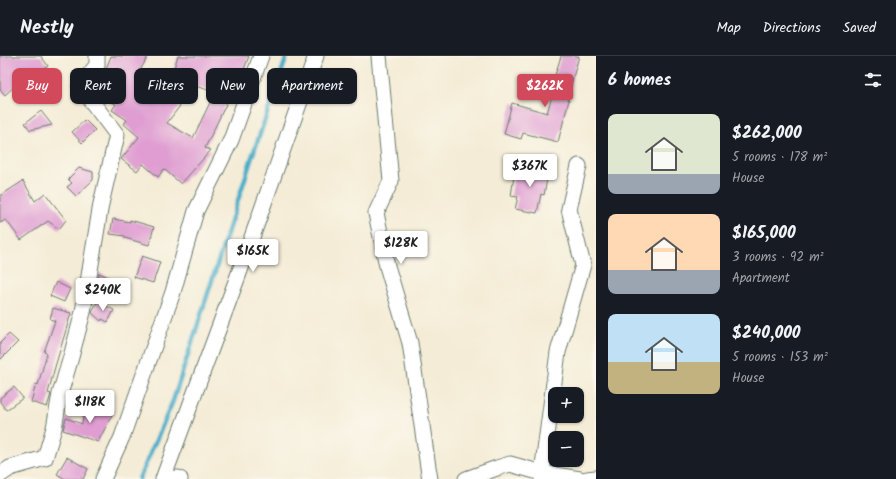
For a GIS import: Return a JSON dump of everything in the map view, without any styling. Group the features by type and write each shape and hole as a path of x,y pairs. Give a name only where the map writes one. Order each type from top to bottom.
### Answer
{"street":[{"path":"103,479 122,437 173,292 196,211 231,140 260,56"},
{"path":"163,479 316,56"},
{"path":"379,56 390,182 376,213 387,266 410,343 430,479"},
{"path":"0,475 10,468 45,458 54,428 60,394 79,330 101,204 117,134 80,86 97,65 96,57"},
{"path":"542,476 558,352 582,264 568,209 579,166"},
{"path":"466,479 510,464 542,476 580,479"},
{"path":"587,479 596,478"},
{"path":"172,479 180,479"}],"building":[{"path":"0,56 41,56 48,66 45,68 12,68 12,89 5,95 0,89"},
{"path":"111,56 148,56 141,68 134,68 134,104 181,104 167,123 193,138 209,104 226,104 205,148 211,150 181,184 164,169 158,177 143,164 137,171 121,159 139,137 124,124 127,120 112,110 116,104 126,104 126,68 106,68"},
{"path":"178,56 249,56 245,68 206,68 206,89 198,87 198,68 174,68"},
{"path":"561,56 579,56 567,99 569,100 558,142 523,133 521,139 504,134 512,103 547,113 555,86 552,85"},
{"path":"41,111 52,125 30,130 25,123"},
{"path":"85,120 95,130 82,143 72,132"},
{"path":"524,164 549,169 544,195 541,194 537,213 515,209 518,197 511,196 514,176 522,177"},
{"path":"79,168 93,172 93,180 76,196 67,187 72,183 68,179"},
{"path":"23,181 35,201 45,193 66,220 59,229 48,221 21,240 6,220 0,223 0,196"},
{"path":"113,219 130,222 130,220 154,227 149,245 125,238 125,236 110,234"},
{"path":"142,256 160,262 153,283 134,277"},
{"path":"99,273 113,279 106,294 96,290"},
{"path":"56,282 70,289 64,302 50,296"},
{"path":"97,302 114,310 108,322 102,319 101,321 92,313"},
{"path":"53,308 71,313 48,393 51,394 47,407 31,402 36,384 38,385 47,353 44,352 55,321 50,319"},
{"path":"9,334 18,342 0,360 0,343"},
{"path":"14,387 23,398 6,410 0,402 0,398"},
{"path":"101,405 114,411 98,442 63,430 66,418 82,424 84,411 98,412"},
{"path":"67,457 88,469 83,479 65,479 57,474"}],"waterway":[{"path":"139,479 173,401 252,157 287,56"}]}
